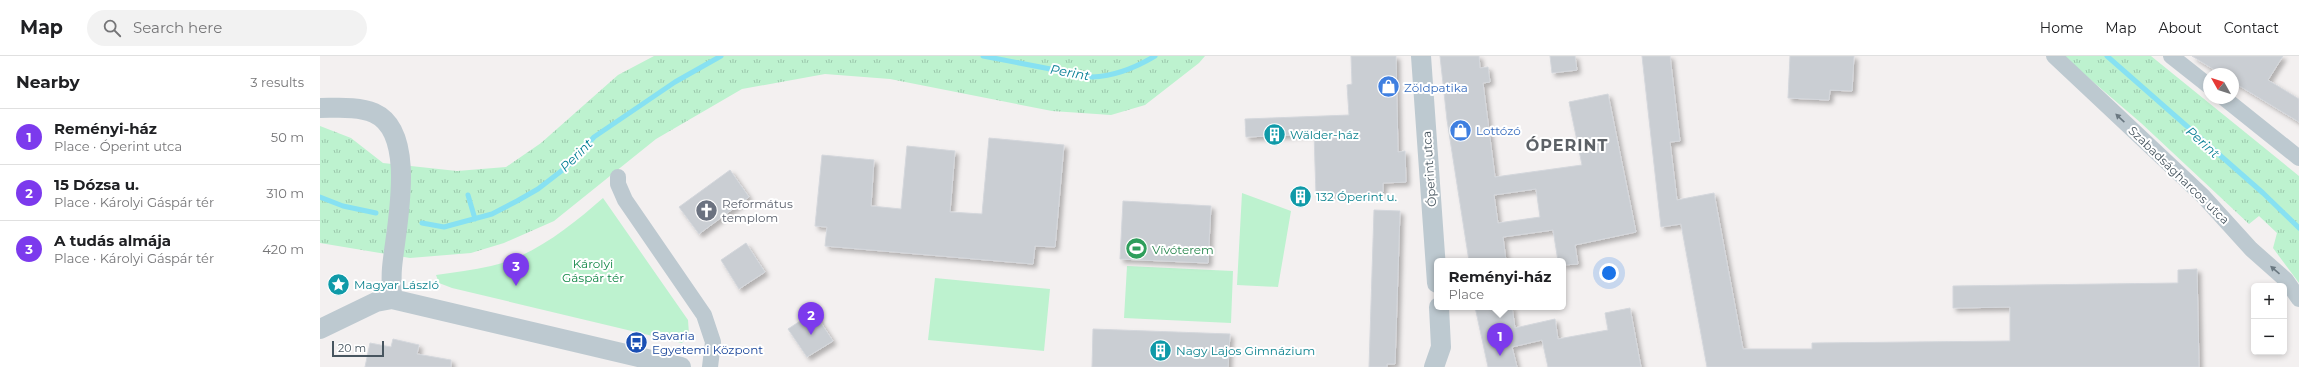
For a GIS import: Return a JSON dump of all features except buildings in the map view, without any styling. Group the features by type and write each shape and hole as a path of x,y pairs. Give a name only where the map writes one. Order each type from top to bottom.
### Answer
{"street":[{"name":"Óperint utca","path":"1421,56 1435,258"},
{"name":"Szabadságharcos utca","path":"2054,56 2203,196 2251,249 2286,280 2299,299"},
{"path":"2171,56 2203,81"},
{"path":"2232,104 2298,154"},
{"path":"320,108 368,111 384,119 395,140 402,178 392,268 392,299"},
{"path":"618,177 618,184 625,200 704,315 713,342 710,367"},
{"path":"320,329 376,302 392,299 681,367"},
{"path":"1439,310 1442,341 1450,367"},
{"path":"1434,367 1442,341"}],"green space":[{"path":"654,56 1205,56 1199,63 1145,105 1111,115 1052,111 890,79 825,74 742,89 656,139 554,221 504,243 471,253 410,258 320,243 320,126 351,138 383,163 457,171 506,167 541,143 618,75"},
{"path":"2063,56 2151,56 2203,98 2203,104 2210,104 2299,176 2299,283 2273,248 2277,233 2259,216 2249,224 2141,123"},
{"path":"1242,193 1291,211 1278,287 1237,285"},
{"name":"Károlyi Gáspár tér","path":"603,198 688,320 689,334 682,343 452,288 439,283 436,275 491,266 522,255 551,239"},
{"path":"1127,266 1233,271 1231,323 1124,318"},
{"path":"935,278 1050,289 1044,351 928,340"}],"waterway":[{"name":"Perint","path":"422,223 444,227 492,214 517,201 538,189 569,165 594,137 675,82 721,56"},
{"name":"Perint","path":"983,56 1092,77 1125,71 1155,56"},
{"name":"Perint","path":"2107,56 2263,193 2299,228"},
{"path":"468,195 475,219"},
{"name":"Perint","path":"320,197 343,206 376,213"}],"place":[{"name":"Zöldpatika","path":"1388,87"},
{"name":"Lottózó","path":"1460,130"},
{"name":"Wälder-ház","path":"1275,134"},
{"name":"132 Óperint u.","path":"1301,196"},
{"name":"Református templom","path":"706,210"},
{"name":"Vívóterem","path":"1137,249"},
{"name":"Magyar László","path":"338,284"},
{"name":"A tudás almája","path":"516,286"},
{"name":"15 Dózsa u.","path":"811,335"},
{"name":"Savaria Egyetemi Központ","path":"637,342"},
{"name":"Nagy Lajos Gimnázium","path":"1161,350"},
{"name":"Reményi-ház","path":"1500,356"}],"district":[{"name":"ÓPERINT","path":"1567,145"}]}
